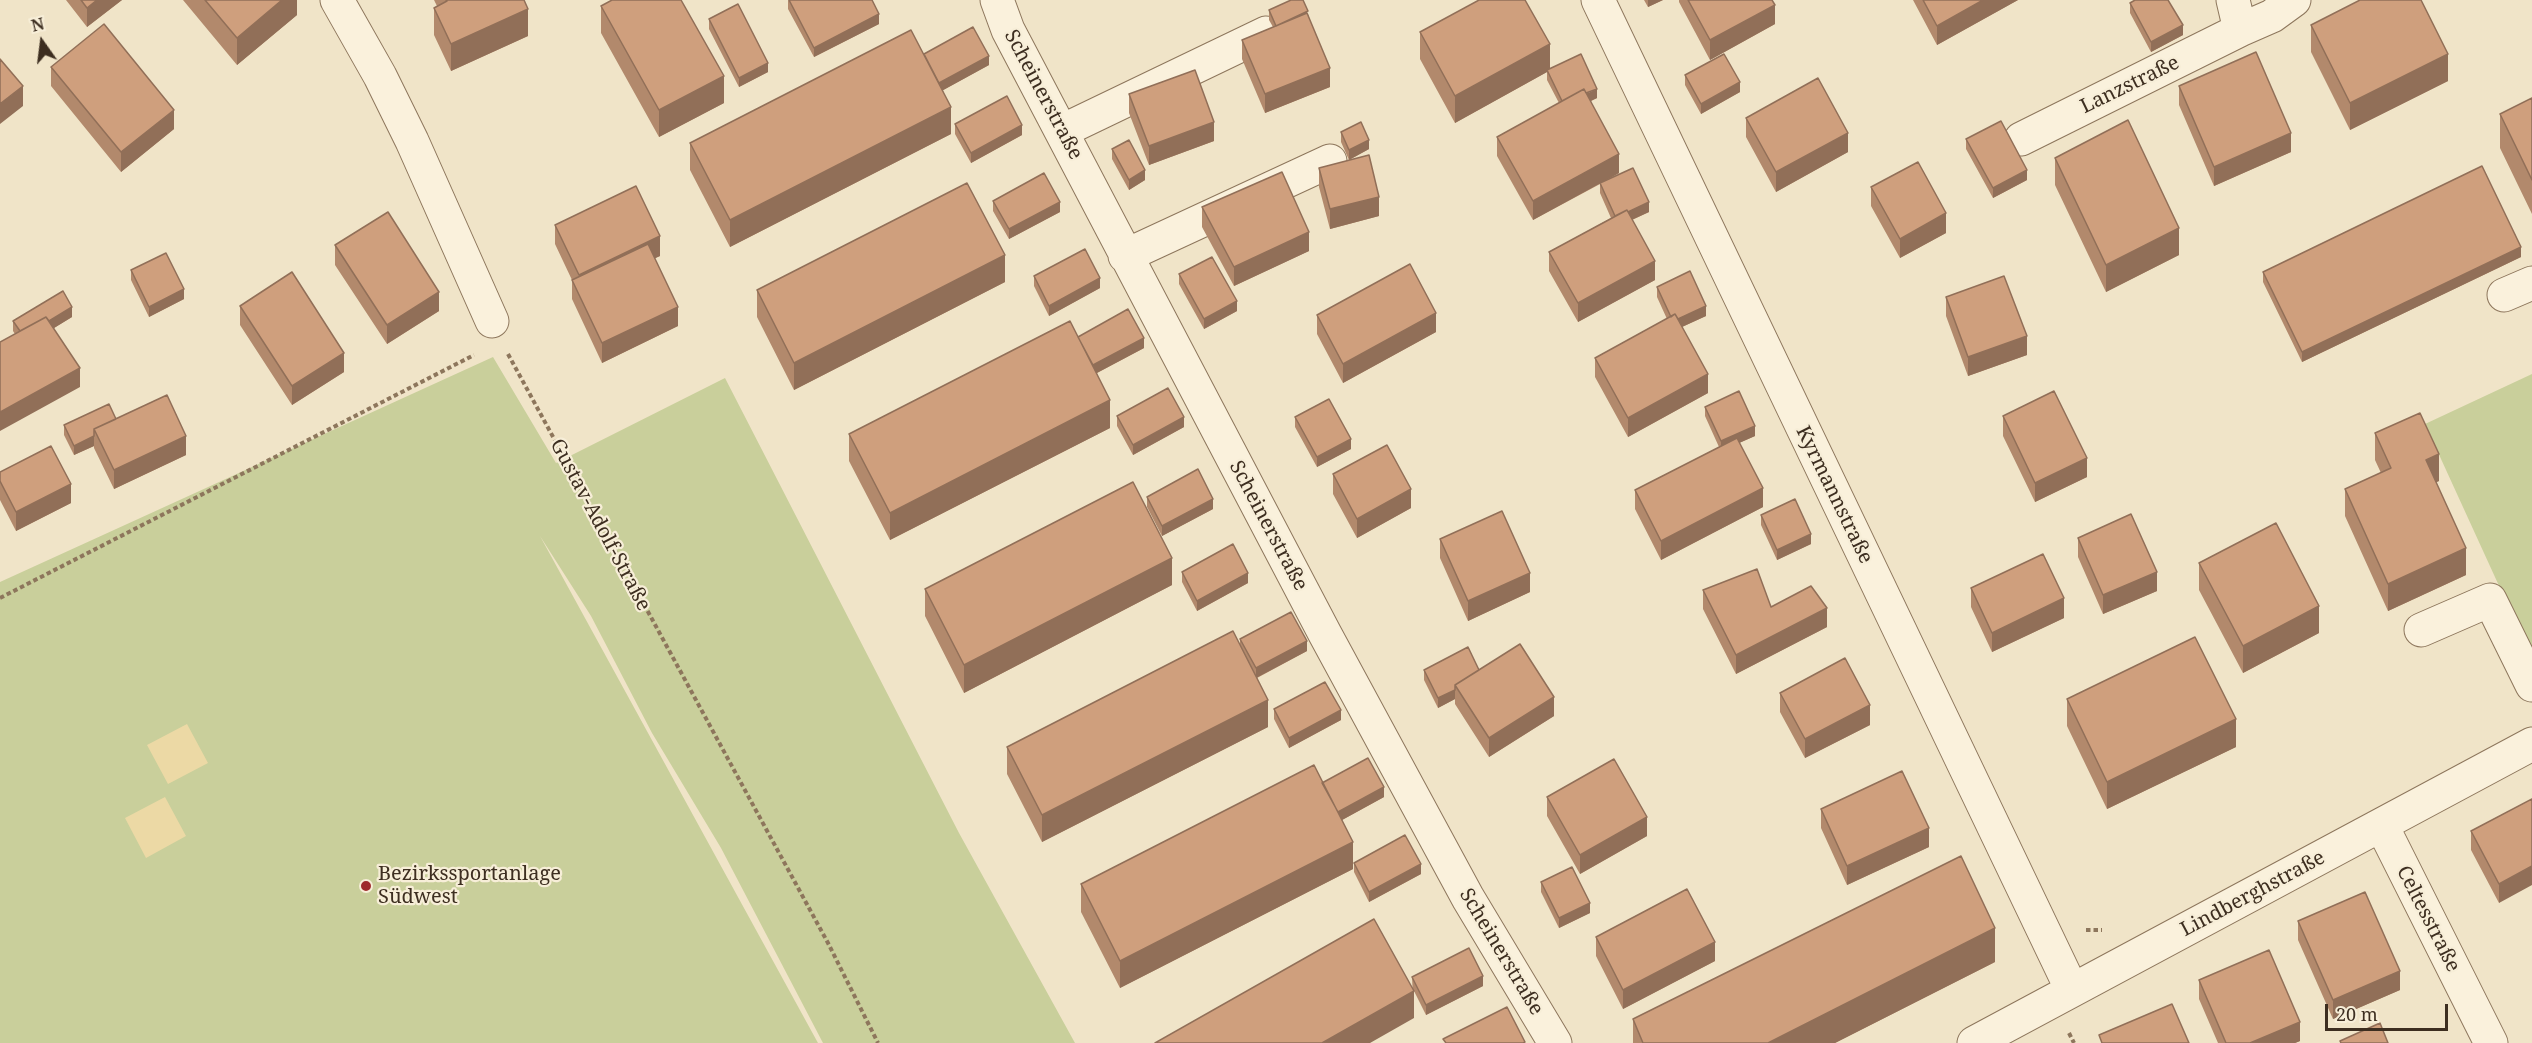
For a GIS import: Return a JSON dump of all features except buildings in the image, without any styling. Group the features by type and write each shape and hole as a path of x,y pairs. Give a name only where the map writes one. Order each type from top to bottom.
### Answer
{"street":[{"path":"337,0 380,76 412,141 497,331"},
{"name":"Scheinerstraße","path":"998,0 1008,30 1325,634 1456,877 1555,1043"},
{"name":"Kyrmannstraße","path":"1598,0 2072,990"},
{"name":"Lanzstraße","path":"2021,139 2236,15 2272,16 2294,0"},
{"path":"1062,131 1266,33"},
{"path":"1125,256 1330,161"},
{"path":"2421,630 2490,600 2532,685"},
{"name":"Lindberghstraße","path":"1974,1043 2532,744"},
{"name":"Celtesstraße","path":"2382,826 2491,1043"}],"path":[{"path":"0,598 497,331"},
{"name":"Gustav-Adolf-Straße","path":"497,331 828,943 878,1043"},
{"path":"2081,928 2087,931 2112,927"}],"green space":[{"path":"493,357 556,463 725,378 959,833 1075,1043 823,1043 721,848 652,733 591,616 540,536 818,1043 0,1043 0,582"},
{"path":"2532,374 2532,658 2425,424"}],"sand":[{"path":"187,724 208,763 168,784 147,745"},
{"path":"165,797 186,836 146,858 125,818"}],"place":[{"name":"Bezirkssportanlage Südwest","path":"366,886"}]}
